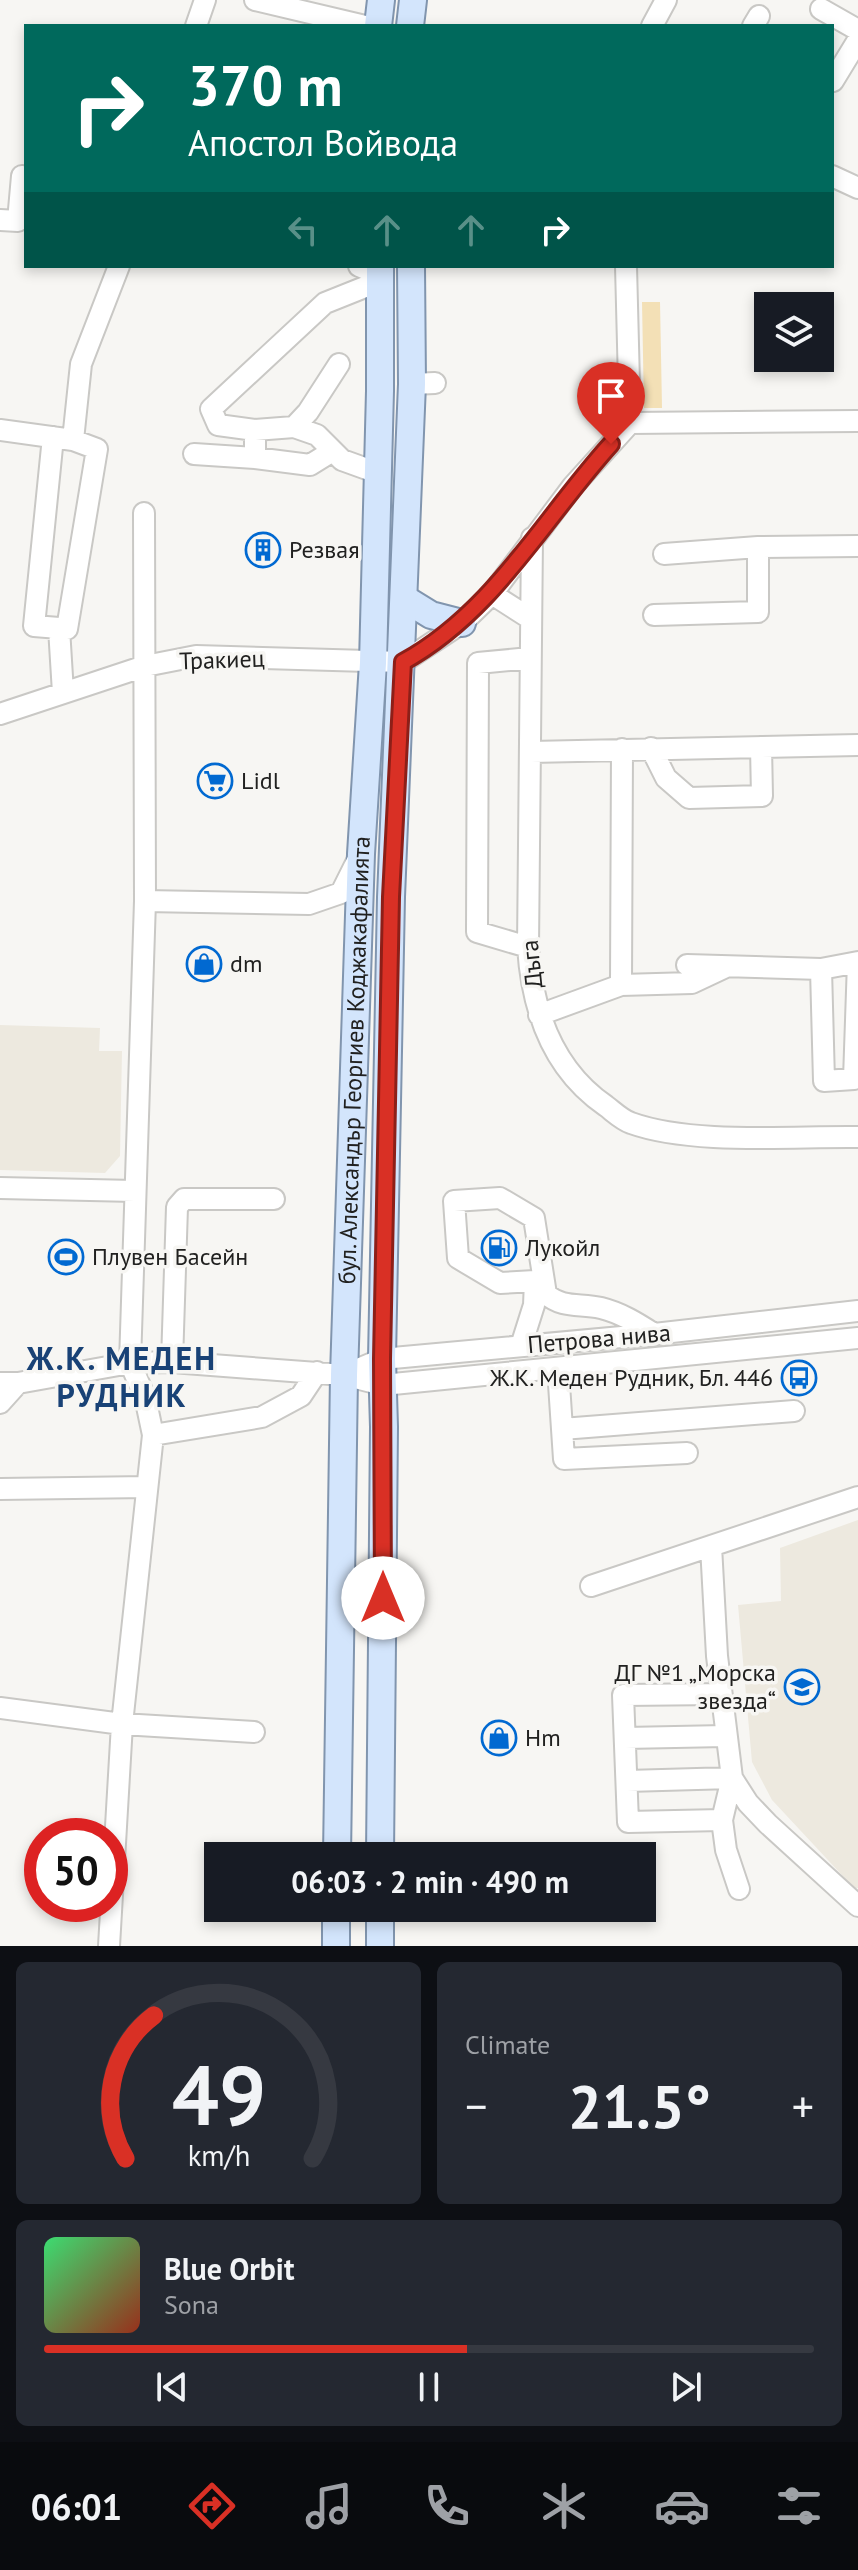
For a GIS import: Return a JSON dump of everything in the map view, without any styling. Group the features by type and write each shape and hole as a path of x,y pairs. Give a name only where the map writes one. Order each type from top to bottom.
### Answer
{"main road":[{"path":"378,24 381,0"},
{"path":"410,24 413,0"},
{"name":"бул. Александър Георгиев Коджакафалията","path":"380,1842 382,1359 391,897 405,599 423,383 411,268"},
{"name":"бул. Александър Георгиев Коджакафалията","path":"337,1842 344,1375 361,854 373,663 378,473 375,272"},
{"path":"405,599 431,615 462,623"},
{"path":"336,1922 336,1946"},
{"path":"380,1922 380,1946"}],"street":[{"path":"197,24 205,0"},
{"path":"255,0 357,24"},
{"path":"653,24 666,0"},
{"path":"819,12 858,30"},
{"path":"834,79 858,40"},
{"path":"0,220 18,221 22,176"},
{"path":"834,177 858,188"},
{"path":"0,430 63,439 97,449 67,629 34,626 63,439 81,364 118,268"},
{"path":"403,662 462,623 492,594 532,538 630,423 626,268"},
{"path":"375,272 325,303 211,409 218,425 255,430 294,427 317,435 331,452 355,467 378,473"},
{"path":"294,427 308,412 339,364"},
{"path":"630,423 858,421"},
{"path":"255,430 255,458"},
{"path":"194,454 310,465 331,452"},
{"path":"109,1946 122,1724 153,1435 145,1397 130,1363 145,901 144,513"},
{"name":"Дъга","path":"532,538 528,947 530,981 539,1015 558,1059 591,1096 629,1122 679,1134 858,1137"},
{"path":"664,554 758,547 858,546"},
{"path":"654,615 758,612 758,547"},
{"path":"506,574 531,594"},
{"path":"492,594 531,619"},
{"path":"59,628 63,693"},
{"name":"Тракиец","path":"0,714 145,666 196,656 403,662"},
{"path":"528,947 477,932 478,663 530,658"},
{"path":"531,752 858,745"},
{"path":"651,748 666,778 689,798 762,796 761,747"},
{"path":"621,985 622,749"},
{"path":"145,901 309,904 341,893 361,854"},
{"path":"687,965 821,969 858,962 854,1079 824,1081 821,969"},
{"path":"539,1015 621,985 692,983 729,965"},
{"path":"0,1188 135,1191"},
{"path":"540,1281 500,1283 458,1258 454,1201 500,1198 534,1218 540,1281 546,1294 557,1304 601,1308 629,1318 654,1334"},
{"path":"172,1362 177,1207 184,1199 274,1199"},
{"path":"521,1346 540,1281"},
{"name":"Петрова нива","path":"344,1375 382,1359 654,1334 858,1311"},
{"name":"Петрова нива","path":"9,1383 130,1363 172,1362 317,1372 383,1385 858,1338"},
{"path":"558,1369 564,1459 687,1453"},
{"path":"153,1435 262,1417 301,1396 317,1372"},
{"path":"0,1403 9,1383"},
{"path":"562,1429 794,1411"},
{"path":"0,1489 147,1487"},
{"path":"591,1586 858,1497"},
{"path":"711,1546 720,1694 732,1778 722,1820 726,1850 739,1889"},
{"path":"720,1694 623,1695 628,1822 722,1820"},
{"path":"0,1708 122,1724 254,1732"},
{"path":"625,1738 725,1736"},
{"path":"627,1781 732,1778"},
{"path":"732,1778 748,1803 768,1824 858,1906"}],"shaded area":[{"path":"642,302 660,302 662,408 644,408"},
{"path":"0,1025 100,1028 99,1051 122,1051 120,1156 105,1173 0,1170"},
{"name":"ДГ №1 „Морска звезда“","path":"858,1520 858,1888 854,1888 772,1800 752,1762 738,1605 781,1601 780,1548"}],"place":[{"name":"Резвая","path":"263,550"},
{"name":"Lidl","path":"215,781"},
{"name":"dm","path":"204,964"},
{"name":"Лукойл","path":"499,1248"},
{"name":"Плувен Басейн","path":"66,1257"},
{"name":"Ж.К. Меден Рудник, Бл. 446","path":"799,1378"},
{"name":"ДГ №1 „Морска звезда“","path":"802,1687"},
{"name":"Hm","path":"499,1738"}],"district":[{"name":"Ж.К. МЕДЕН РУДНИК","path":"122,1378"}],"route":[{"path":"383,1598 382,1359 391,897 403,662 462,623 492,594 573,486 611,444"}]}
